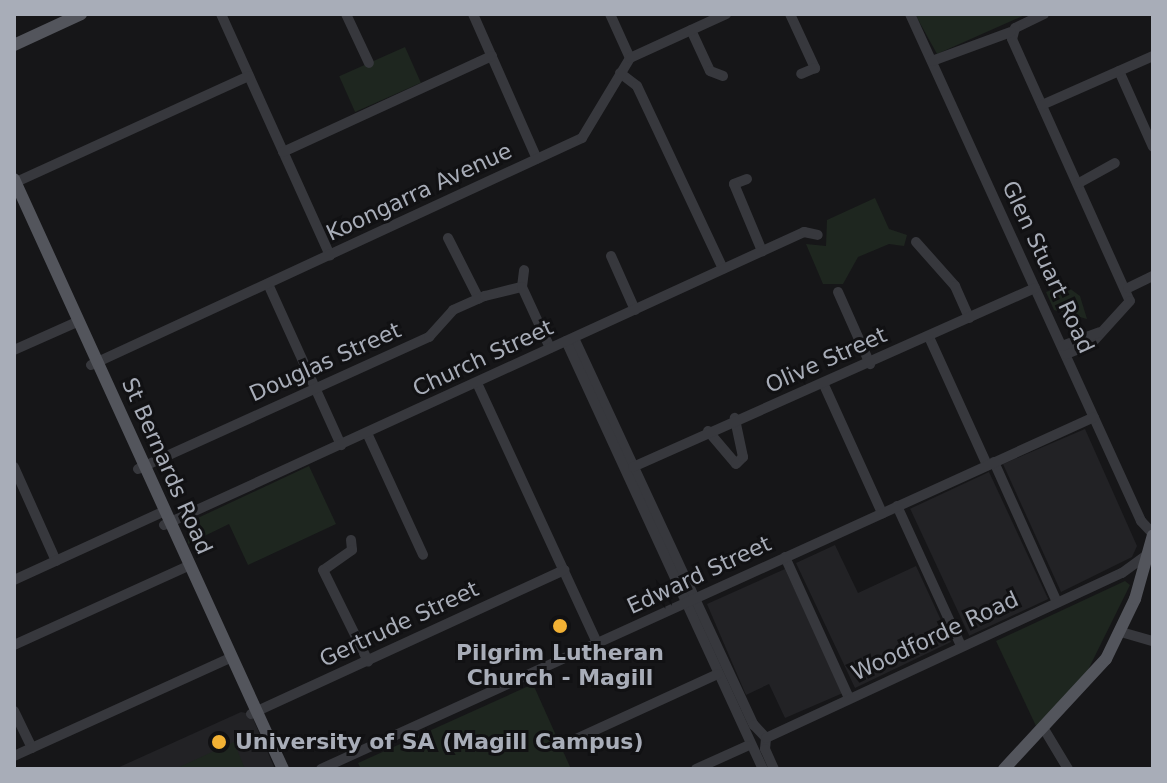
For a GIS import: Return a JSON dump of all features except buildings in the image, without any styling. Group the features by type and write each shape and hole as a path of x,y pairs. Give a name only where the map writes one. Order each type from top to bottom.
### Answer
{"main road":[{"path":"14,45 81,14"},
{"name":"St Bernards Road","path":"15,181 75,322 228,659 283,769"},
{"name":"St Bernards Road","path":"14,196 75,322"},
{"path":"1004,769 1097,672 1121,632 1138,589 1153,535"},
{"name":"St Bernards Road","path":"254,713 275,769"}],"street":[{"path":"221,14 330,255"},
{"path":"346,14 369,63"},
{"path":"473,14 537,159"},
{"path":"610,14 630,58 726,14"},
{"path":"790,14 815,68 801,74"},
{"name":"Glen Stuart Road","path":"910,14 1141,521 1153,535"},
{"path":"932,61 1011,32 1044,14"},
{"path":"691,30 710,71 723,76"},
{"path":"1011,32 1128,288 1130,301 1106,329 1064,350"},
{"path":"283,152 492,56"},
{"path":"1042,105 1153,56"},
{"name":"Koongarra Avenue","path":"94,364 589,134 630,58"},
{"path":"1119,71 1153,147"},
{"path":"620,73 637,86 723,269"},
{"path":"15,181 249,76"},
{"path":"1079,183 1115,163"},
{"path":"747,179 734,184 762,251"},
{"name":"Church Street","path":"14,580 341,445 804,232 818,235"},
{"path":"448,238 479,299"},
{"path":"916,242 955,286 969,318"},
{"path":"611,256 635,310"},
{"path":"524,270 522,287 550,348"},
{"path":"1128,288 1153,276"},
{"path":"268,284 341,445"},
{"name":"Douglas Street","path":"141,468 429,337 453,310 522,287"},
{"name":"Olive Street","path":"633,467 735,418 824,385 1035,288"},
{"path":"838,292 870,364"},
{"path":"14,350 75,322"},
{"path":"929,337 1057,602"},
{"path":"570,340 633,467 690,601"},
{"path":"570,340 757,742 763,769"},
{"path":"477,383 597,643"},
{"path":"824,385 882,513"},
{"name":"Edward Street","path":"321,769 1094,417"},
{"path":"708,431 736,464 743,457 735,418"},
{"path":"367,433 423,555"},
{"path":"14,467 56,561"},
{"path":"897,506 961,646"},
{"path":"351,540 352,550 323,570 368,661"},
{"name":"Woodforde Road","path":"696,769 1122,573 1147,555"},
{"path":"785,557 849,698"},
{"path":"14,645 186,566"},
{"name":"Gertrude Street","path":"254,713 564,570"},
{"path":"1122,573 1138,589"},
{"path":"1121,632 1153,641"},
{"path":"712,648 718,674 774,769"},
{"path":"14,756 228,659"},
{"path":"565,744 718,674"},
{"path":"14,711 32,748"},
{"path":"1044,729 1068,769"}],"shaded area":[{"path":"915,14 1027,14 937,54"},
{"path":"405,47 421,83 355,112 339,76"},
{"path":"875,198 889,229 907,235 904,246 889,244 858,257 843,284 823,284 806,244 826,246 827,220"},
{"path":"1065,285 1080,296 1087,319 1054,310 1046,292"},
{"path":"1085,429 1137,546 1132,557 1061,592 1003,464"},
{"path":"309,466 336,524 248,565 229,524 188,544 187,523"},
{"path":"989,472 1048,599 969,636 910,509"},
{"path":"835,545 858,593 916,566 951,642 855,688 796,563"},
{"path":"785,569 843,693 785,718 769,684 746,695 707,604"},
{"path":"1125,581 1130,585 1088,670 1036,726 996,641"},
{"path":"533,684 571,769 361,769 358,763"},
{"name":"University of SA (Magill Campus)","path":"241,712 251,714 275,769 115,769"},
{"path":"234,742 245,769 175,769"}],"place":[{"name":"Pilgrim Lutheran Church - Magill","path":"560,626"},
{"name":"University of SA (Magill Campus)","path":"219,742"}]}
